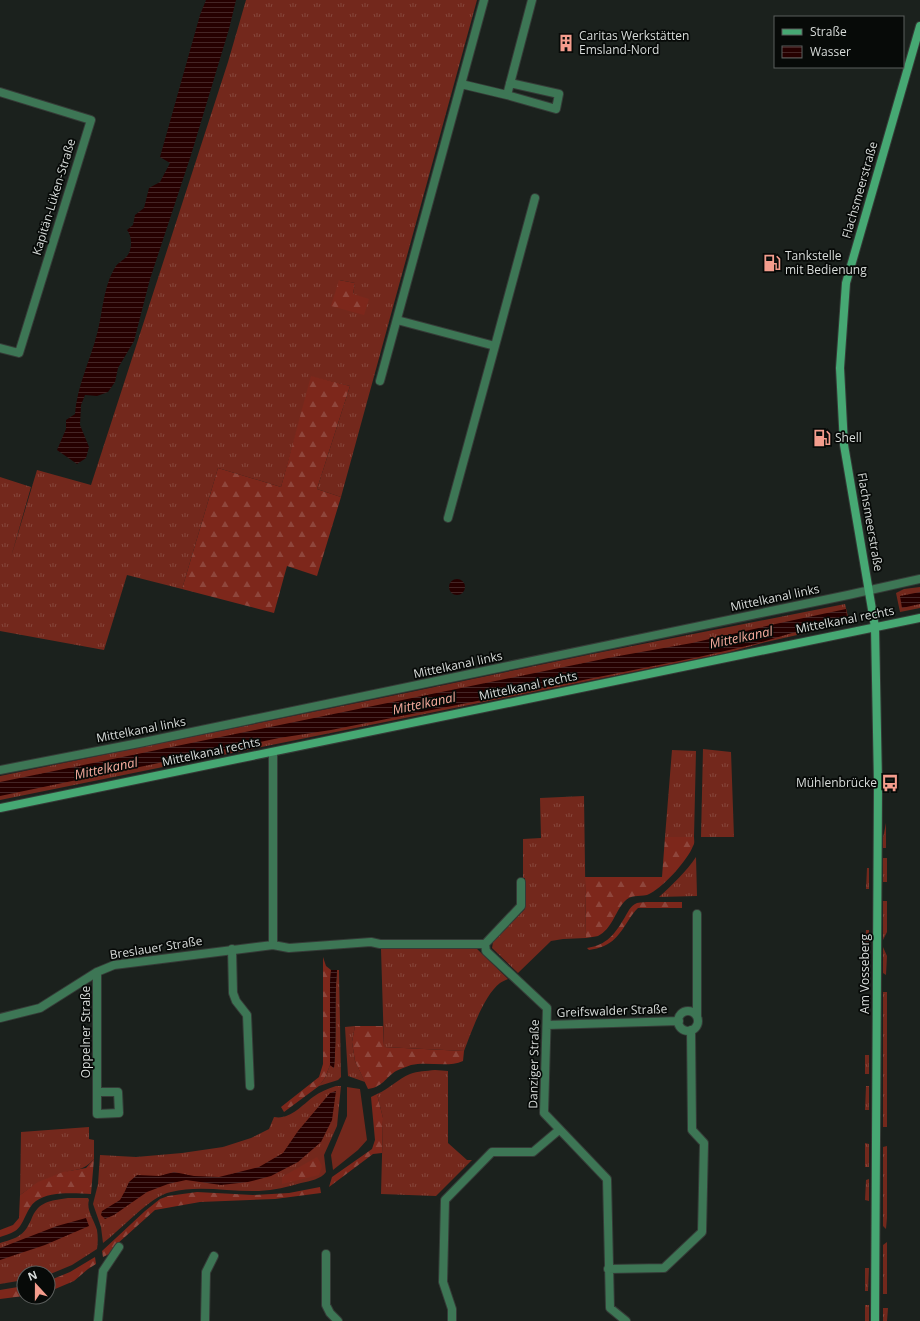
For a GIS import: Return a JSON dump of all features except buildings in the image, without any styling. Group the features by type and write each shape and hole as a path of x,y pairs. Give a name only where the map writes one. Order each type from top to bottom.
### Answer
{"street":[{"path":"380,381 484,0"},
{"path":"507,95 532,0"},
{"name":"Flachsmeerstraße","path":"875,627 844,444 840,368 846,283 920,26"},
{"path":"461,84 556,109 560,94 510,83"},
{"name":"Kapitän-Lüken-Straße","path":"0,92 91,120 19,354 0,348"},
{"path":"448,518 535,198"},
{"path":"397,320 495,346"},
{"name":"Mittelkanal links","path":"0,770 139,743 870,591 920,579"},
{"name":"Mittelkanal rechts","path":"0,808 691,664 920,618"},
{"name":"Am Vosseberg","path":"875,627 878,784 875,1321"},
{"path":"273,752 273,945 289,948 371,942 380,944 485,944 521,906 521,882"},
{"path":"608,1269 664,1268 702,1232 704,1143 692,1130 691,1030 698,1024 696,1016 697,914"},
{"name":"Danziger Straße","path":"485,944 486,951 547,1008 544,1114 607,1179 610,1308 626,1321"},
{"name":"Breslauer Straße","path":"0,1018 40,1008 98,972 114,965 273,945"},
{"path":"232,949 233,992 236,1001 247,1015 250,1086"},
{"name":"Oppelner Straße","path":"98,972 98,1092"},
{"name":"Greifswalder Straße","path":"691,1030 684,1030 681,1027 679,1021 680,1016 684,1012 688,1011 693,1012 696,1016"},
{"name":"Greifswalder Straße","path":"547,1025 679,1021"},
{"path":"452,1321 452,1310 443,1282 445,1200 492,1152 533,1152 559,1130"},
{"path":"98,1321 104,1271 119,1247"},
{"path":"326,1254 326,1305 330,1313 338,1321"},
{"path":"205,1321 206,1272 214,1256"}],"green space":[{"path":"246,0 477,0 341,497 317,489 350,386 312,377 281,487 218,468 182,589 127,575 104,650 0,631 0,477 31,487 11,557 37,470 91,485 228,62","holes":["339,280 355,283 353,294"]},
{"path":"339,280 355,283 353,294 369,299 364,315 331,306"},
{"path":"311,376 350,386 317,489 341,497 317,576 287,566 274,613 182,589 218,468 281,487"},
{"path":"920,587 920,608 900,612 896,593 904,589"},
{"path":"845,604 849,621 842,625 766,642 726,653 0,800 0,776 597,653"},
{"path":"703,749 731,752 734,837 701,837"},
{"path":"672,750 696,751 694,837 665,837"},
{"path":"584,796 586,938 551,941 518,973 492,948 493,942 525,909 523,839 541,838 540,798"},
{"path":"886,823 886,848 883,848 883,838"},
{"path":"665,837 694,837 694,845 686,859 666,881 653,892 647,895 627,899 603,933 598,936 586,938 585,877 662,877"},
{"path":"696,857 697,896 659,897 684,873"},
{"path":"883,858 887,858 887,882 883,882"},
{"path":"867,868 869,868 869,889 866,889"},
{"path":"883,901 887,901 887,932 883,940"},
{"path":"640,902 682,902 682,908 638,908 615,939 610,943 602,947 589,950 587,948 594,947 610,938 635,904"},
{"path":"866,930 869,930 869,947 865,948"},
{"path":"475,947 508,979 500,983 494,989 483,1005 464,1051 384,1047 381,949"},
{"path":"883,947 887,956 886,975 883,973"},
{"path":"323,957 326,966 331,970 330,1065 325,1078 319,1086 284,1112 281,1107 319,1077 323,1064"},
{"path":"337,970 339,970 341,1077 338,1080 319,1086 325,1078 330,1065 334,1068"},
{"path":"883,992 887,992 887,1127 883,1127"},
{"path":"355,1026 352,1042 355,1061 365,1082 348,1076 345,1027"},
{"path":"355,1026 383,1026 384,1047 464,1051 463,1061 451,1064 411,1065 396,1071 384,1082 368,1089 355,1061 352,1042"},
{"path":"865,1055 869,1055 869,1074 865,1074"},
{"path":"435,1070 448,1071 448,1143 467,1160 472,1160 436,1196 381,1194 383,1118 377,1094 410,1074"},
{"path":"336,1086 341,1086 337,1126 324,1155 326,1172 324,1174 312,1180 265,1191 192,1189 171,1192 145,1206 103,1243 101,1227 93,1204 98,1184 100,1155 136,1157 182,1153 223,1147 251,1138 269,1129 274,1117 290,1114 316,1095"},
{"path":"866,1086 869,1086 869,1110 865,1110"},
{"path":"347,1087 360,1089 367,1140 358,1150 333,1170 331,1155 347,1116"},
{"path":"377,1094 383,1118 382,1153 373,1154 329,1187 332,1177 372,1149 375,1140 371,1097"},
{"path":"89,1127 89,1139 94,1140 94,1159 90,1163 83,1168 63,1173 46,1180 20,1195 21,1132"},
{"path":"865,1143 869,1144 869,1167 865,1167"},
{"path":"887,1146 886,1229 883,1226 883,1147"},
{"path":"317,1157 322,1166 319,1175 282,1184 282,1177"},
{"path":"94,1159 91,1194 62,1193 41,1198 30,1208 18,1229 0,1237 0,1230 13,1225 19,1218 20,1195 38,1182 63,1172 86,1168"},
{"path":"869,1179 869,1201 865,1200 866,1180"},
{"path":"320,1187 321,1193 275,1199 200,1202 155,1210 117,1244 109,1254 103,1257 102,1251 145,1211 160,1199 168,1196 197,1192 253,1195 289,1193"},
{"path":"68,1198 88,1198 89,1211 97,1230 97,1249 72,1265 56,1272 56,1265 16,1265 16,1281 0,1284 0,1243 13,1239 22,1233 28,1226 37,1209 41,1205 50,1201"},
{"path":"887,1242 887,1294 883,1294 883,1245"},
{"path":"95,1257 96,1264 74,1281 56,1289 56,1278 70,1272"},
{"path":"865,1268 869,1268 868,1291 865,1291"},
{"path":"16,1287 16,1297 0,1299 0,1290"},
{"path":"865,1305 869,1305 869,1321 865,1321"},
{"path":"883,1308 888,1308 887,1321 883,1321"}],"water":[{"path":"206,0 236,0 229,29 191,155 150,279 134,341 118,368 115,382 108,392 97,396 85,395 81,405 80,425 89,447 86,458 77,464 57,450 66,429 66,420 75,414 78,393 97,334 108,282 116,266 126,257 130,250 131,238 127,230 133,225 135,215 144,208 149,188 160,182 170,163 160,157 200,15"},
{"path":"457,579 463,581 465,587 463,593 457,595 451,593 449,587 451,581"},
{"path":"920,592 920,604 902,608 900,596"},
{"name":"Mittelkanal","path":"846,609 847,617 830,626 792,633 755,644 699,657 331,730 279,738 0,796 0,782 613,657 692,643"},
{"path":"331,970 337,970 334,1068 330,1065"},
{"path":"336,1091 332,1120 321,1142 298,1162 271,1176 248,1182 221,1185 186,1180 168,1184 147,1192 114,1215 105,1219 101,1215 102,1211 120,1200 129,1182 137,1175 159,1176 174,1172 194,1176 219,1177 259,1167 283,1153 298,1131 330,1093"},
{"path":"86,1218 89,1226 45,1245 0,1260 0,1248 57,1226"}],"place":[{"name":"Caritas Werkstätten Emsland-Nord","path":"566,43"},
{"name":"Tankstelle mit Bedienung","path":"772,263"},
{"name":"Shell","path":"822,438"},
{"name":"Mühlenbrücke","path":"890,783"}]}
